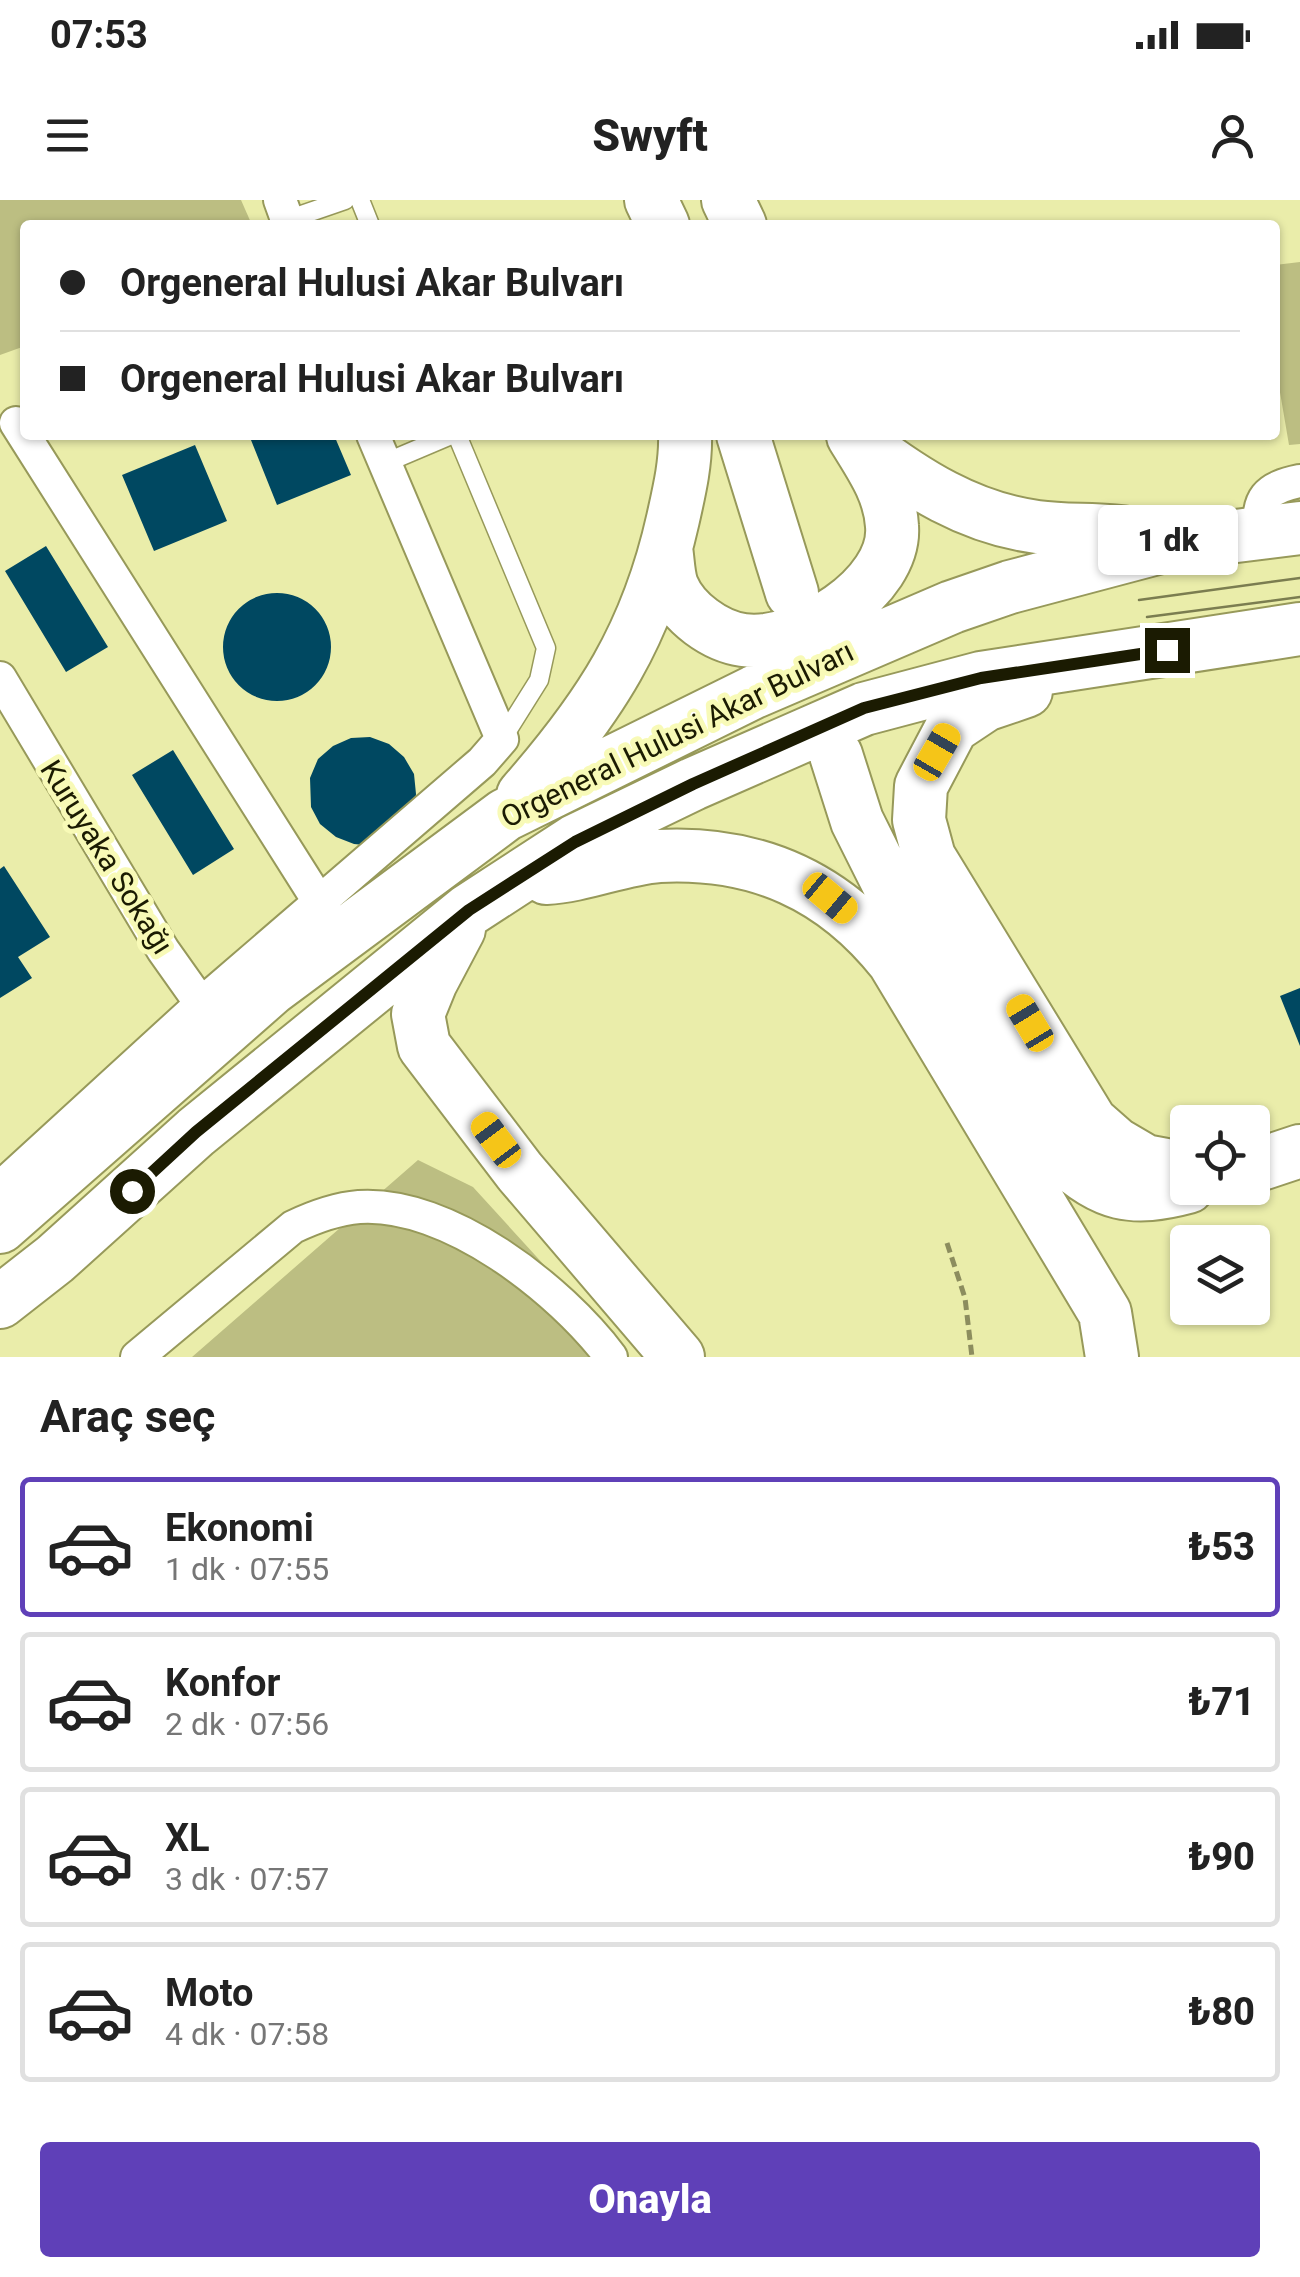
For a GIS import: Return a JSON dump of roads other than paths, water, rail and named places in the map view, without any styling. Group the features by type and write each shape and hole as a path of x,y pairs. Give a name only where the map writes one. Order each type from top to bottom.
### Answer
{"main road":[{"path":"506,815 598,702 636,635 666,548 678,496 684,440"},
{"path":"745,440 792,593"},
{"path":"666,548 672,586 689,610 711,629 744,640 775,638 842,610 870,584 885,560 893,528 884,486 855,440"},
{"path":"859,440 940,498 989,516 1032,527 1129,532 1172,544"},
{"name":"Orgeneral Hulusi Akar Bulvarı","path":"0,1227 211,1018 330,918 506,815 754,692 878,636 1010,587 1172,544 1286,530"},
{"name":"Orgeneral Hulusi Akar Bulvarı","path":"0,1302 55,1259 196,1132 469,910 575,842 864,708 981,678 1293,632"},
{"path":"1130,656 985,704 952,727 921,786 919,820 928,857 1090,1122 1145,1161 1170,1166"},
{"path":"836,755 857,821 888,883 1061,1156 1084,1179 1120,1192 1137,1196 1170,1190"},
{"path":"514,880 554,878 659,856 719,858 772,870 830,898 870,931 894,962 1105,1313 1113,1357"},
{"path":"469,910 430,982 418,1014 424,1046 520,1172 678,1357"},
{"path":"1270,1161 1300,1151"},
{"path":"1061,1156 1067,1192 1106,1255 1125,1299 1124,1328 1113,1357"}],"street":[{"path":"25,440 330,918 502,740 379,449"},
{"path":"1286,530 1258,513 1272,488 1300,481"},
{"name":"Kuruyaka Sokağı","path":"0,678 12,730 211,1018"},
{"path":"0,1188 211,1018"},
{"path":"136,1357 292,1227 336,1210 369,1207 420,1216 497,1252 573,1312 611,1357"}],"lane":[{"path":"285,215 344,200"},
{"path":"379,449 427,440"},
{"path":"456,440 546,648 539,680 502,740"}],"tram line":[{"path":"1139,600 1300,578"},
{"path":"1147,617 1300,597"}]}
